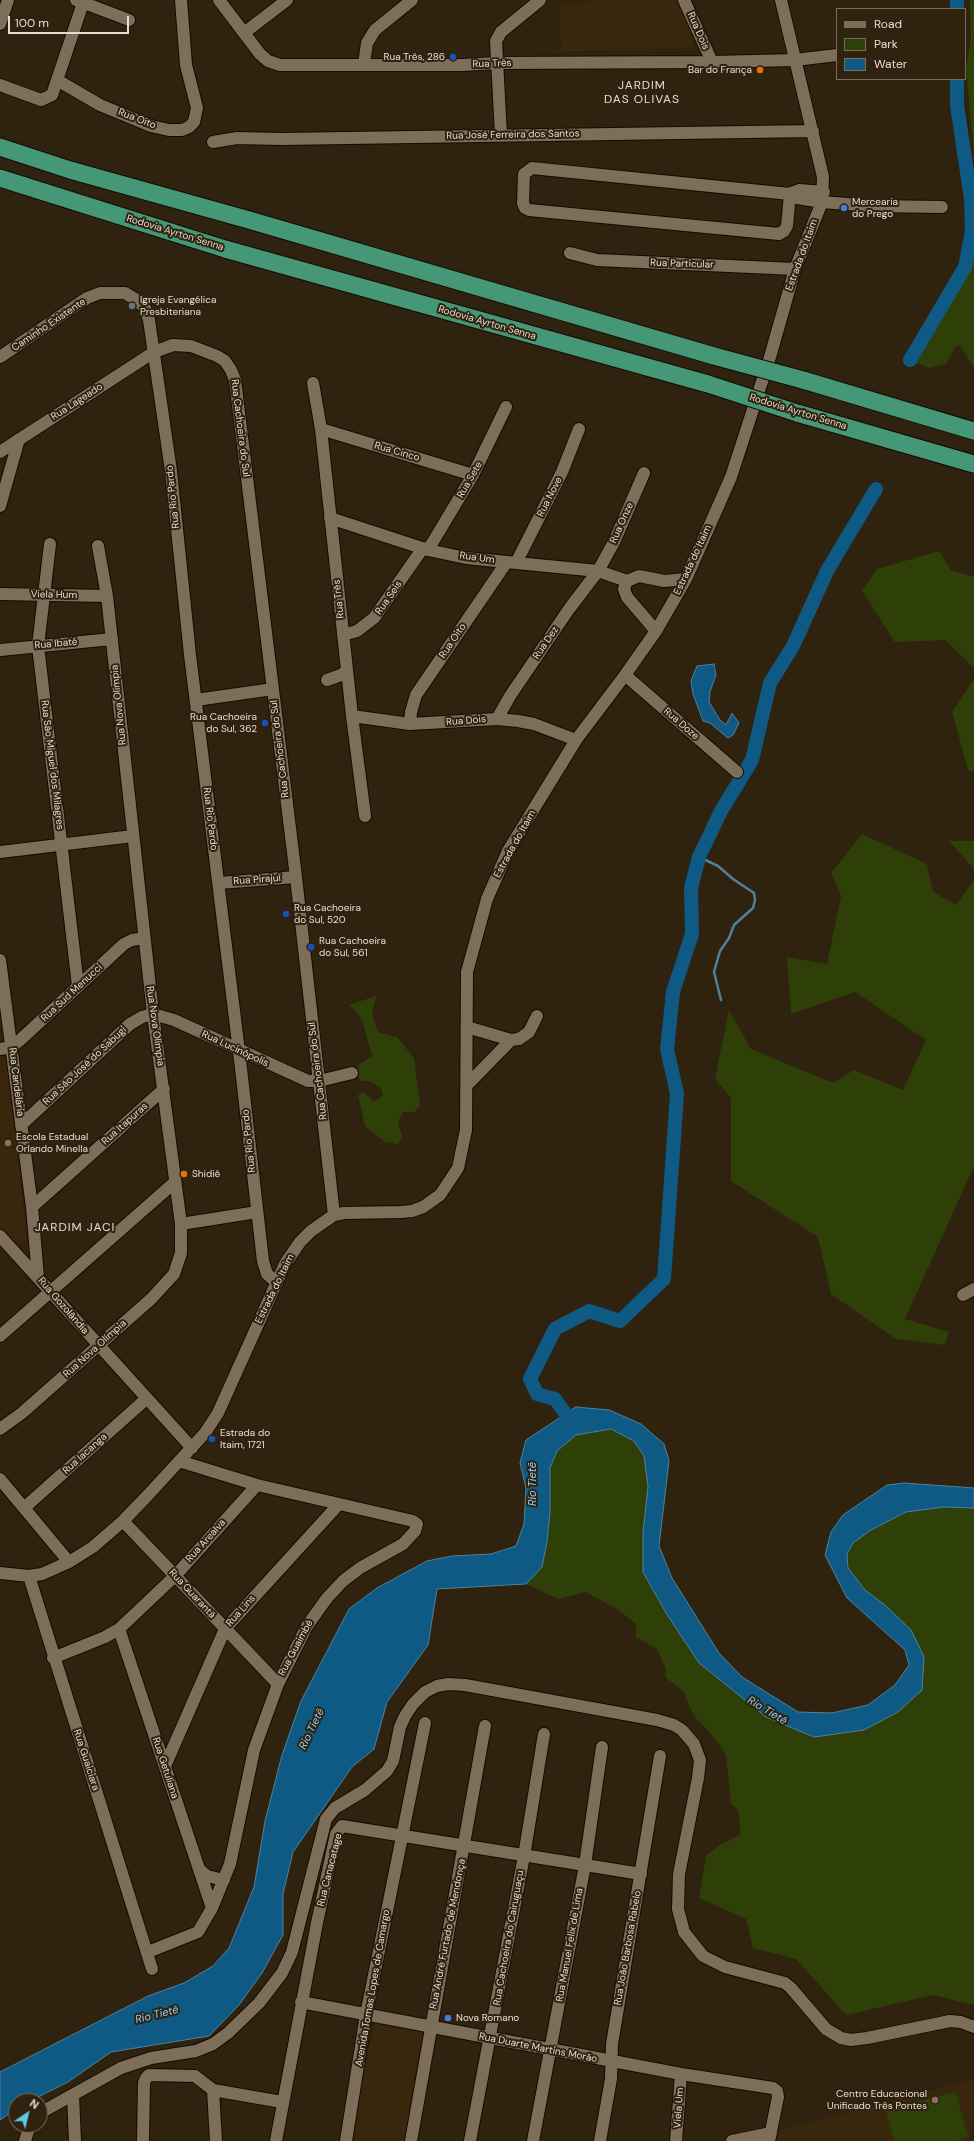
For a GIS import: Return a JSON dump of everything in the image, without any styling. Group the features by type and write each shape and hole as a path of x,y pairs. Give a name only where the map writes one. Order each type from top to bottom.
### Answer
{"highway":[{"path":"0,147 70,170 248,220 714,356 803,380 974,431"},
{"name":"Rodovia Ayrton Senna","path":"0,178 225,249 708,384 797,413 974,464"},
{"path":"0,182 30,187"}],"street":[{"path":"0,24 8,0"},
{"name":"Rua Oito","path":"57,80 100,105 151,126 170,130 182,130 189,127 194,122 196,108 185,57 181,0"},
{"name":"Rua Três","path":"219,0 260,54 268,61 280,65 463,65 497,63 712,62 795,60 836,55"},
{"path":"244,33 286,0"},
{"path":"364,64 367,44 375,30 412,0"},
{"path":"501,135 496,41 498,36 540,0"},
{"name":"Rua Dois","path":"684,0 712,62"},
{"name":"Estrada do Itaim","path":"0,1573 29,1576 42,1574 69,1562 93,1547 123,1521 192,1448 205,1433 218,1413 285,1264 300,1242 311,1231 334,1215 352,1211 387,1213 412,1211 428,1204 440,1195 453,1177 463,1152 466,1130 467,972 476,934 487,899 508,851 576,740 656,631 686,579 731,477 770,356 795,269 823,197 823,177 781,0"},
{"path":"0,85 41,100 52,95 81,1 129,20"},
{"name":"Rua José Ferreira dos Santos","path":"213,142 237,138 281,139 813,131"},
{"path":"790,194 786,226 784,231 779,234 529,210 525,208 523,203 524,174 532,168 790,194 797,198 823,197 872,206 942,207"},
{"name":"Rua Particular","path":"570,253 596,260 795,269"},
{"name":"Caminho Existente","path":"0,357 87,298 100,293 113,292 125,294 136,299 145,308 154,352"},
{"name":"Rua Cachoeira do Sul","path":"154,352 173,345 191,346 208,352 229,365 235,380 296,877 334,1215"},
{"name":"Rua Lageado","path":"0,452 154,352"},
{"name":"Rua Rio Pardo","path":"154,352 171,471 196,700 264,1268 267,1274 276,1282"},
{"name":"Rua Três","path":"313,383 321,429 352,716 365,816"},
{"name":"Rua Sete","path":"426,549 473,475 506,407"},
{"name":"Rua Cinco","path":"321,429 473,475"},
{"name":"Rua Nove","path":"511,563 562,472 580,429"},
{"path":"0,506 19,439"},
{"name":"Rua Onze","path":"598,571 614,542 644,473"},
{"name":"Rua Um","path":"330,518 426,549 466,558 598,571 627,581 639,576 664,581 686,579"},
{"name":"Rua São Miguel dos Milagres","path":"50,544 38,646 78,986"},
{"name":"Rua Nova Olímpia","path":"0,1429 22,1413 99,1347 151,1299 174,1274 181,1253 181,1224 144,938 135,843 132,836 107,596 98,546"},
{"name":"Rua Seis","path":"343,634 357,631 374,618 426,549"},
{"name":"Rua Oito","path":"410,724 411,712 416,695 511,563"},
{"name":"Rua Dez","path":"497,719 510,696 569,609 598,571"},
{"path":"627,581 624,589 627,597 656,631"},
{"name":"Viela Hum","path":"0,594 107,596"},
{"name":"Rua Ibaté","path":"0,650 112,639"},
{"path":"327,680 341,675 347,670"},
{"name":"Rua Doze","path":"625,675 737,772"},
{"path":"196,700 273,689"},
{"name":"Rua Dois","path":"352,716 410,724 497,719 534,724 576,740"},
{"path":"0,852 132,836"},
{"name":"Rua Pirajuí","path":"219,883 296,877"},
{"name":"Rua Sud Menucci","path":"6,1048 124,944 132,940 144,938"},
{"name":"Rua Candelária","path":"0,960 6,1048 21,1126 32,1207 38,1277"},
{"name":"Rua Lucinópolis","path":"153,1014 174,1020 239,1051 308,1081 319,1081"},
{"name":"Rua São José do Sabugi","path":"21,1126 130,1024 142,1017 153,1014"},
{"path":"467,1085 511,1040 525,1036 529,1032 537,1016"},
{"path":"467,1027 511,1040"},
{"path":"319,1081 352,1074"},
{"name":"Rua Itapuras","path":"32,1207 164,1089"},
{"path":"0,1336 175,1182"},
{"path":"181,1224 257,1212"},
{"name":"Rua Gozolândia","path":"1,1238 192,1448"},
{"path":"963,1294 974,1289"},
{"name":"Rua Iacanga","path":"24,1508 146,1399"},
{"name":"Rua Guaimbé","path":"147,1948 194,1935 203,1927 230,1864 254,1750 278,1684 307,1626 327,1598 343,1581 360,1568 403,1544 416,1528 417,1524 413,1521 257,1484 180,1461"},
{"path":"0,1479 69,1562"},
{"name":"Rua Arealva","path":"53,1658 105,1637 119,1629 175,1576 257,1484"},
{"name":"Rua Lins","path":"165,1766 225,1629 339,1504"},
{"name":"Rua Guarantã","path":"123,1521 278,1684"},
{"name":"Rua Guaiciara","path":"29,1576 53,1658 147,1948 152,1969"},
{"name":"Rua Getuliana","path":"119,1629 212,1908"},
{"path":"48,2109 132,2063 151,2058 196,2051 213,2044 228,2033 259,2003 282,1973 292,1952 326,1819 335,1808 365,1790 387,1771 393,1761 400,1727 413,1704 425,1692 437,1686 448,1684 465,1685 657,1720 674,1725 682,1730 694,1744 700,1760 680,1874 678,1909 684,1932 704,1956 725,1967 785,1983 826,2029 841,2038 851,2040 867,2038 950,2021 961,2022 974,2027"},
{"name":"Avenida Tomas Lopes de Camargo","path":"346,2141 366,2015 401,1835 425,1722"},
{"name":"Rua André Furtado de Mendonça","path":"411,2141 430,2027 465,1845 485,1726"},
{"name":"Rua Cachoeira do Cairuguaçu","path":"470,2141 491,2038 524,1856 544,1734"},
{"path":"155,1737 166,1742 176,1740"},
{"name":"Rua Manuel Felix de Lima","path":"533,2141 585,1865 602,1747"},
{"name":"Rua João Barbosa Rabelo","path":"600,2141 611,2079 612,2044 660,1756"},
{"name":"Rua Canacatage","path":"276,2141 282,2102 320,1908 338,1830 342,1826 641,1874"},
{"path":"199,1869 207,1876 224,1880"},
{"name":"Rua Duarte Martins Morão","path":"301,2002 611,2062 776,2090 778,2097 770,2137"},
{"name":"Viela Um","path":"676,2141 681,2074"},
{"path":"143,2141 144,2083 147,2076 195,2076 213,2090 282,2102"},
{"path":"213,2090 216,2141"},
{"path":"73,2095 75,2141"},
{"path":"732,2141 770,2137"}],"shaded area":[{"path":"601,0 678,0 693,33 693,48 561,52 560,5"},
{"name":"Escola Estadual Orlando Minella","path":"0,1054 7,1059 27,1242 13,1242 0,1227"},
{"path":"374,2022 423,2032 405,2141 351,2141"},
{"name":"Centro Educacional Unificado Três Pontes","path":"974,2079 974,2121 969,2141 777,2141 780,2130"}],"green space":[{"path":"970,0 974,0 974,157 966,68 971,38"},
{"path":"974,244 974,367 959,345 955,347 946,364 928,368 921,364 915,364 912,349 916,339 951,298 965,276"},
{"path":"939,551 951,570 974,577 974,668 945,640 895,642 862,591 877,569"},
{"path":"974,679 974,772 968,770 952,712"},
{"path":"862,834 927,864 933,892 956,905 974,880 974,1166 905,1319 949,1332 945,1345 896,1339 831,1294 818,1237 731,1181 731,1098 715,1079 729,1010 751,1049 833,1083 854,1070 903,1090 926,1040 855,992 791,1014 787,957 827,964 841,896 831,873"},
{"path":"949,841 974,841 974,869"},
{"path":"376,996 372,1015 378,1032 397,1037 414,1058 420,1106 414,1112 403,1112 398,1122 402,1136 398,1144 385,1142 365,1126 358,1095 364,1092 374,1102 383,1095 381,1088 370,1081 362,1081 358,1077 357,1066 372,1056 363,1023 356,1011 349,1005"},
{"path":"611,1429 634,1441 644,1456 648,1487 643,1532 643,1572 666,1613 699,1663 766,1717 864,1730 924,1657 886,1606 865,1590 848,1568 847,1554 853,1543 871,1530 907,1512 944,1507 974,1508 974,2005 933,1995 846,2015 796,1959 753,1948 746,1919 699,1898 706,1856 720,1845 741,1834 738,1810 731,1804 726,1755 712,1735 694,1716 683,1691 665,1677 666,1669 657,1649 636,1637 636,1624 620,1611 586,1592 558,1599 526,1584 542,1567 547,1542 550,1468 557,1451 576,1435"},
{"path":"956,2092 968,2137 955,2141 894,2141 886,2110"}],"water":[{"path":"714,664 716,675 710,692 709,702 720,720 726,725 732,713 739,723 733,735 728,738 710,723 703,721 693,694 691,681 697,666"},
{"name":"Rio Tietê","path":"576,1407 609,1410 641,1424 664,1444 669,1461 659,1546 672,1578 719,1653 742,1677 798,1712 832,1713 868,1705 895,1685 909,1665 905,1650 847,1598 825,1555 831,1532 843,1515 887,1485 904,1483 974,1488 974,1508 944,1507 906,1512 871,1530 853,1543 847,1554 848,1568 865,1590 886,1606 911,1630 924,1657 922,1690 898,1712 864,1730 814,1737 766,1717 699,1663 666,1613 643,1572 643,1532 648,1487 644,1456 634,1441 611,1429 576,1435 557,1451 550,1468 550,1512 547,1542 542,1567 526,1584 437,1589 428,1645 387,1702 374,1749 352,1767 293,1852 283,1894 283,1935 262,1973 239,2005 209,2036 111,2052 68,2082 46,2093 8,2093 8,2114 0,2120 0,2072 148,1996 184,1983 213,1966 229,1948 254,1887 265,1821 282,1755 301,1701 349,1609 377,1588 427,1561 452,1556 491,1554 516,1546 524,1524 526,1488 520,1463 526,1440"}],"waterway":[{"path":"957,0 957,8"},
{"path":"910,360 965,267 972,231 971,199 957,105 957,80"},
{"path":"570,1420 555,1399 537,1394 530,1379 555,1329 589,1311 620,1321 664,1279 677,1094 667,1049 673,992 692,934 691,888 699,857 721,811 752,760 770,683 793,646 827,571 876,489"},
{"path":"699,857 718,866 733,879 754,893 755,900 753,908 734,925 729,938 720,951 714,972 721,1000"}],"place":[{"name":"Rua Três, 286","path":"453,57"},
{"name":"Bar do França","path":"760,70"},
{"name":"Mercearia do Prego","path":"844,208"},
{"name":"Igreja Evangélica Presbiteriana","path":"132,306"},
{"name":"Rua Cachoeira do Sul, 362","path":"265,723"},
{"name":"Rua Cachoeira do Sul, 520","path":"286,914"},
{"name":"Rua Cachoeira do Sul, 561","path":"311,947"},
{"name":"Escola Estadual Orlando Minella","path":"8,1143"},
{"name":"Shidiê","path":"184,1174"},
{"name":"Estrada do Itaim, 1721","path":"212,1439"},
{"name":"Nova Romano","path":"448,2018"},
{"name":"Centro Educacional Unificado Três Pontes","path":"935,2100"}],"district":[{"name":"JARDIM DAS OLIVAS","path":"642,93"},
{"name":"JARDIM JACI","path":"75,1228"}]}
